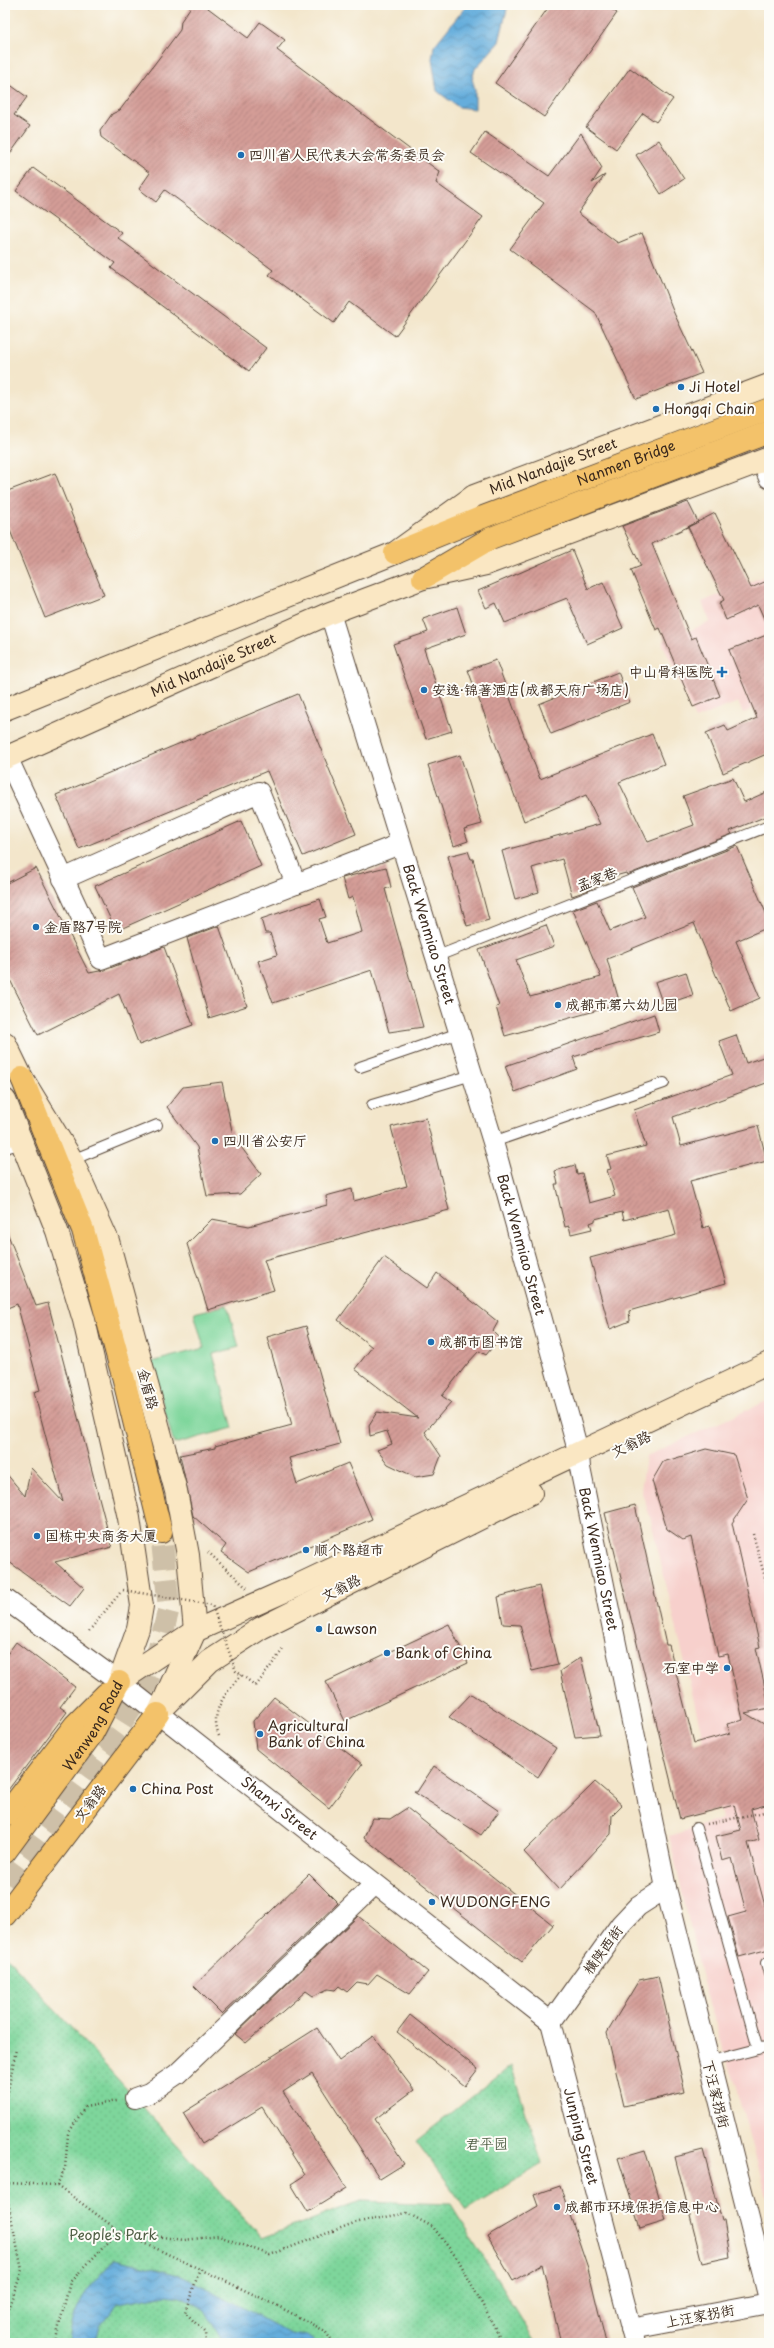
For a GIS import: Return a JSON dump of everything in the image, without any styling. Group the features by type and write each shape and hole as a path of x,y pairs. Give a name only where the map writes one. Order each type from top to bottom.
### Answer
{"main road":[{"name":"Mid Nandajie Street","path":"395,554 474,496 769,385"},
{"name":"Nanmen Bridge","path":"483,517 769,409"},
{"name":"Nanmen Bridge","path":"491,538 769,432"},
{"name":"Mid Nandajie Street","path":"6,758 330,613 423,578 486,564 767,466"},
{"name":"Mid Nandajie Street","path":"5,709 336,578 483,517"},
{"name":"Mid Nandajie Street","path":"423,578 491,538"},
{"name":"金盾路","path":"5,1043 22,1078 83,1230 123,1376 161,1532"},
{"name":"金盾路","path":"22,1078 72,1160 108,1241 176,1491 188,1555 195,1631 158,1714"},
{"path":"5,1100 13,1141 57,1231 84,1320 129,1518 142,1606 138,1629 119,1682"},
{"name":"文翁路","path":"5,1915 158,1714 210,1661 261,1628 769,1363"},
{"name":"文翁路","path":"119,1682 195,1631 769,1378"},
{"name":"Wenweng Road","path":"5,1816 75,1725 119,1682"},
{"name":"Wenweng Road","path":"5,1852 92,1734 119,1682"}],"street":[{"name":"Back Wenmiao Street","path":"330,613 493,1142 580,1461 666,1888"},
{"path":"6,758 101,959 400,844"},
{"path":"63,879 259,792 296,884"},
{"name":"Shanxi Street","path":"5,1599 119,1682 551,2022"},
{"path":"135,2098 150,2093 177,2074 375,1884"},
{"name":"横陕西街","path":"551,2022 622,1924 638,1906 666,1888"},
{"name":"下汪家拐街","path":"666,1888 708,2062 769,2299"},
{"name":"Junping Street","path":"551,2022 633,2336"},
{"name":"上汪家拐街","path":"633,2336 769,2303"}],"lane":[{"name":"孟家巷","path":"435,957 769,826"},
{"path":"360,1067 459,1033"},
{"path":"372,1105 472,1075"},
{"path":"493,1142 664,1083"},
{"path":"72,1160 157,1125"},
{"path":"696,1828 758,2049"},
{"path":"769,1962 766,1963 769,1974"},
{"path":"708,2062 769,2046"}],"path":[{"path":"753,1534 769,1592"},
{"path":"205,1550 248,1589"},
{"path":"89,1632 123,1590 212,1605 236,1670 256,1686 284,1648"},
{"path":"221,1743 216,1722 219,1704 241,1675"},
{"path":"696,1828 722,1820 769,1811"},
{"path":"5,2107 16,2049"},
{"path":"57,2185 65,2168 68,2134 85,2107 135,2098"},
{"path":"5,2183 57,2185 119,2231 325,2331 333,2343"},
{"path":"5,2188 22,2270 5,2317"},
{"path":"119,2231 184,2240 219,2236 270,2255 354,2223 407,2212 433,2227 454,2256 503,2343"},
{"path":"54,2343 70,2282 119,2231"},
{"path":"200,2269 185,2312 205,2333 206,2343"}],"shaded area":[{"name":"中山骨科医院","path":"769,574 769,702 743,713 738,702 695,719 662,642 710,622 702,602"},
{"name":"石室中学","path":"769,1400 769,2209 746,2120 704,1987 669,1836 722,1819 650,1517 641,1490 646,1456"}],"green space":[{"path":"227,1305 239,1347 213,1354 233,1428 174,1444 151,1362 204,1348 194,1313"},
{"name":"People's Park","path":"5,1955 262,2238 361,2201 451,2204 536,2343 5,2343"},
{"name":"君平园","path":"511,2066 542,2164 467,2210 416,2141"}],"water":[{"path":"467,5 508,5 499,42 475,69 472,79 475,89 475,109 458,107 437,91 432,59 434,46"},
{"path":"115,2259 179,2275 213,2291 291,2334 307,2336 317,2343 224,2343 205,2310 181,2297 167,2295 118,2304 99,2327 94,2343 69,2343 74,2317 83,2296"}],"building":[{"name":"四川省人民代表大会常务委员会","path":"192,5 204,5 248,38 260,22 285,40 277,50 440,172 436,183 483,217 395,336 349,302 334,323 269,275 273,270 165,190 156,202 139,189 150,173 101,137 100,131 112,114 120,110 180,30 181,21"},
{"path":"550,5 605,5 617,13 544,117 495,83"},
{"path":"630,68 673,99 656,122 643,113 616,149 586,127"},
{"path":"5,81 27,97 14,115 30,126 5,161"},
{"path":"485,132 549,176 581,133 602,168 592,183 605,175 578,213 618,243 642,233 673,311 702,373 636,399 595,312 510,249 544,203 471,153"},
{"path":"659,140 684,179 661,194 636,155"},
{"path":"33,168 122,233 118,238 266,348 249,371 111,268 115,263 16,191"},
{"path":"55,473 104,595 45,618 5,518 5,492"},
{"path":"688,502 698,522 652,544 691,639 696,637 720,696 693,707 660,628 656,630 631,570 641,566 622,526"},
{"path":"715,513 751,588 769,580 769,630 758,605 726,620 719,603 724,600 688,527"},
{"path":"572,550 588,589 603,582 623,628 587,644 567,598 505,623 496,603 486,608 478,591"},
{"name":"安逸·锦著酒店(成都天府广场店)","path":"457,607 466,634 424,649 452,731 426,739 393,644 428,632 423,619"},
{"path":"769,634 769,753 723,773 706,733 725,725 728,731 757,718 729,650"},
{"path":"496,660 540,779 652,734 664,764 619,782 648,842 694,825 683,796 733,778 744,802 769,791 769,815 730,831 732,834 627,875 626,873 590,883 592,889 572,896 562,859 532,868 539,892 515,899 502,851 600,824 586,795 524,821 468,670"},
{"path":"618,672 630,702 551,734 539,704"},
{"path":"298,694 356,834 303,856 267,771 79,849 56,795"},
{"path":"460,755 482,824 464,829 468,841 454,846 428,765"},
{"path":"241,821 261,866 116,931 95,886"},
{"path":"737,846 769,920 769,927 736,941 760,998 731,1011 694,923 607,959 620,1004 505,1036 496,1007 499,1006 479,950 546,925 554,946 516,960 530,997 601,977 573,910 597,901 610,931 645,917 632,887"},
{"path":"468,851 471,859 473,859 489,920 467,926 448,856"},
{"path":"386,867 391,887 385,889 423,1027 389,1032 372,970 273,1003 258,961 277,955 270,933 265,933 261,919 320,899 326,917 319,919 327,943 362,932 353,897 348,899 342,878"},
{"name":"金盾路7号院","path":"36,868 89,973 105,970 164,947 193,1025 139,1045 119,994 38,1035 5,970 5,884"},
{"path":"219,926 247,1006 209,1018 187,938"},
{"path":"686,972 693,995 663,1005 655,982"},
{"path":"654,1014 659,1032 573,1057 577,1069 515,1092 505,1066"},
{"path":"736,1035 746,1063 769,1055 769,1082 673,1117 681,1146 758,1126 767,1161 690,1181 703,1228 709,1226 726,1283 629,1311 630,1321 610,1329 590,1258 676,1235 669,1208 624,1220 622,1212 595,1219 595,1221 590,1223 592,1229 571,1234 569,1226 565,1227 555,1184 558,1184 555,1171 575,1165 577,1174 582,1173 589,1203 615,1196 607,1170 611,1169 607,1156 646,1146 634,1110 732,1075 719,1041"},
{"name":"四川省公安厅","path":"222,1082 233,1136 261,1174 240,1194 207,1196 197,1147 167,1107 183,1087"},
{"path":"426,1118 449,1210 264,1260 274,1290 208,1310 187,1244 212,1219 249,1226 327,1205 326,1196 352,1189 354,1201 407,1186 391,1127"},
{"path":"5,1227 36,1306 48,1303 112,1547 55,1562 84,1588 70,1606 5,1559 5,1472 25,1496 31,1468 63,1502 34,1392 40,1390 17,1304 5,1309"},
{"name":"成都市图书馆","path":"384,1257 427,1288 437,1273 498,1322 493,1331 500,1338 486,1355 479,1351 468,1363 442,1396 451,1402 425,1432 441,1456 434,1474 415,1477 388,1464 377,1450 392,1444 387,1431 370,1436 369,1425 377,1412 418,1418 355,1369 372,1347 338,1320"},
{"path":"306,1326 340,1444 289,1458 297,1484 348,1463 372,1519 249,1572 221,1552 226,1545 193,1516 180,1455 215,1448 215,1446 292,1425 267,1337"},
{"path":"706,1449 734,1455 748,1499 732,1523 760,1647 756,1648 769,1705 769,1708 745,1713 769,1727 769,1804 751,1809 759,1840 748,1843 765,1906 769,1905 769,1949 739,1957 728,1917 746,1912 732,1858 722,1861 716,1836 741,1830 734,1805 680,1819 605,1513 635,1505 666,1645 669,1645 694,1743 730,1733 727,1724 743,1720 728,1654 718,1656 691,1537 683,1540 667,1529 652,1481 663,1462"},
{"path":"539,1586 558,1665 532,1671 520,1625 503,1624 498,1597"},
{"path":"449,1624 468,1663 345,1721 326,1682"},
{"path":"16,1642 75,1687 60,1707 67,1712 5,1794 5,1657"},
{"path":"581,1657 600,1735 575,1737 560,1671"},
{"path":"471,1694 556,1748 538,1777 449,1717"},
{"path":"274,1697 362,1764 329,1808 256,1749 253,1721"},
{"path":"434,1766 499,1811 481,1835 414,1792 417,1792"},
{"path":"595,1782 622,1805 612,1815 611,1834 559,1890 524,1852"},
{"path":"407,1808 553,1925 522,1962 364,1838 372,1818 390,1819"},
{"path":"309,1874 338,1903 222,2014 194,1986"},
{"path":"358,1916 428,1972 410,1994 377,1974 368,1984 357,1982 347,1992 339,1986 335,1990 328,1989 313,1996 306,1991 246,2043 235,2034"},
{"path":"658,1976 685,2092 624,2106 607,2033 639,1980"},
{"path":"410,2015 478,2069 465,2086 397,2032"},
{"path":"317,2028 339,2061 373,2036 414,2090 375,2119 404,2164 380,2179 312,2073 283,2092 347,2188 308,2212 291,2184 305,2175 262,2107 202,2144 183,2113"},
{"path":"645,2150 666,2220 640,2228 618,2158"},
{"path":"703,2150 722,2221 724,2221 730,2257 702,2263 675,2157"},
{"path":"560,2186 588,2268 606,2343 561,2343 542,2264 513,2281 487,2236 538,2206 534,2195"}],"tunnel":[{"path":"5,1882 117,1730 146,1684 157,1655 169,1608 161,1532"}],"place":[{"name":"四川省人民代表大会常务委员会","path":"241,155"},
{"name":"Ji Hotel","path":"681,387"},
{"name":"Hongqi Chain","path":"656,409"},
{"name":"中山骨科医院","path":"722,672"},
{"name":"安逸·锦著酒店(成都天府广场店)","path":"424,690"},
{"name":"金盾路7号院","path":"36,927"},
{"name":"成都市第六幼儿园","path":"558,1005"},
{"name":"四川省公安厅","path":"215,1141"},
{"name":"成都市图书馆","path":"431,1342"},
{"name":"国栋中央商务大厦","path":"37,1536"},
{"name":"顺个路超市","path":"306,1550"},
{"name":"Lawson","path":"319,1629"},
{"name":"Bank of China","path":"387,1653"},
{"name":"石室中学","path":"727,1668"},
{"name":"Agricultural Bank of China","path":"260,1734"},
{"name":"China Post","path":"133,1789"},
{"name":"WUDONGFENG","path":"432,1902"},
{"name":"成都市环境保护信息中心","path":"557,2207"}]}
